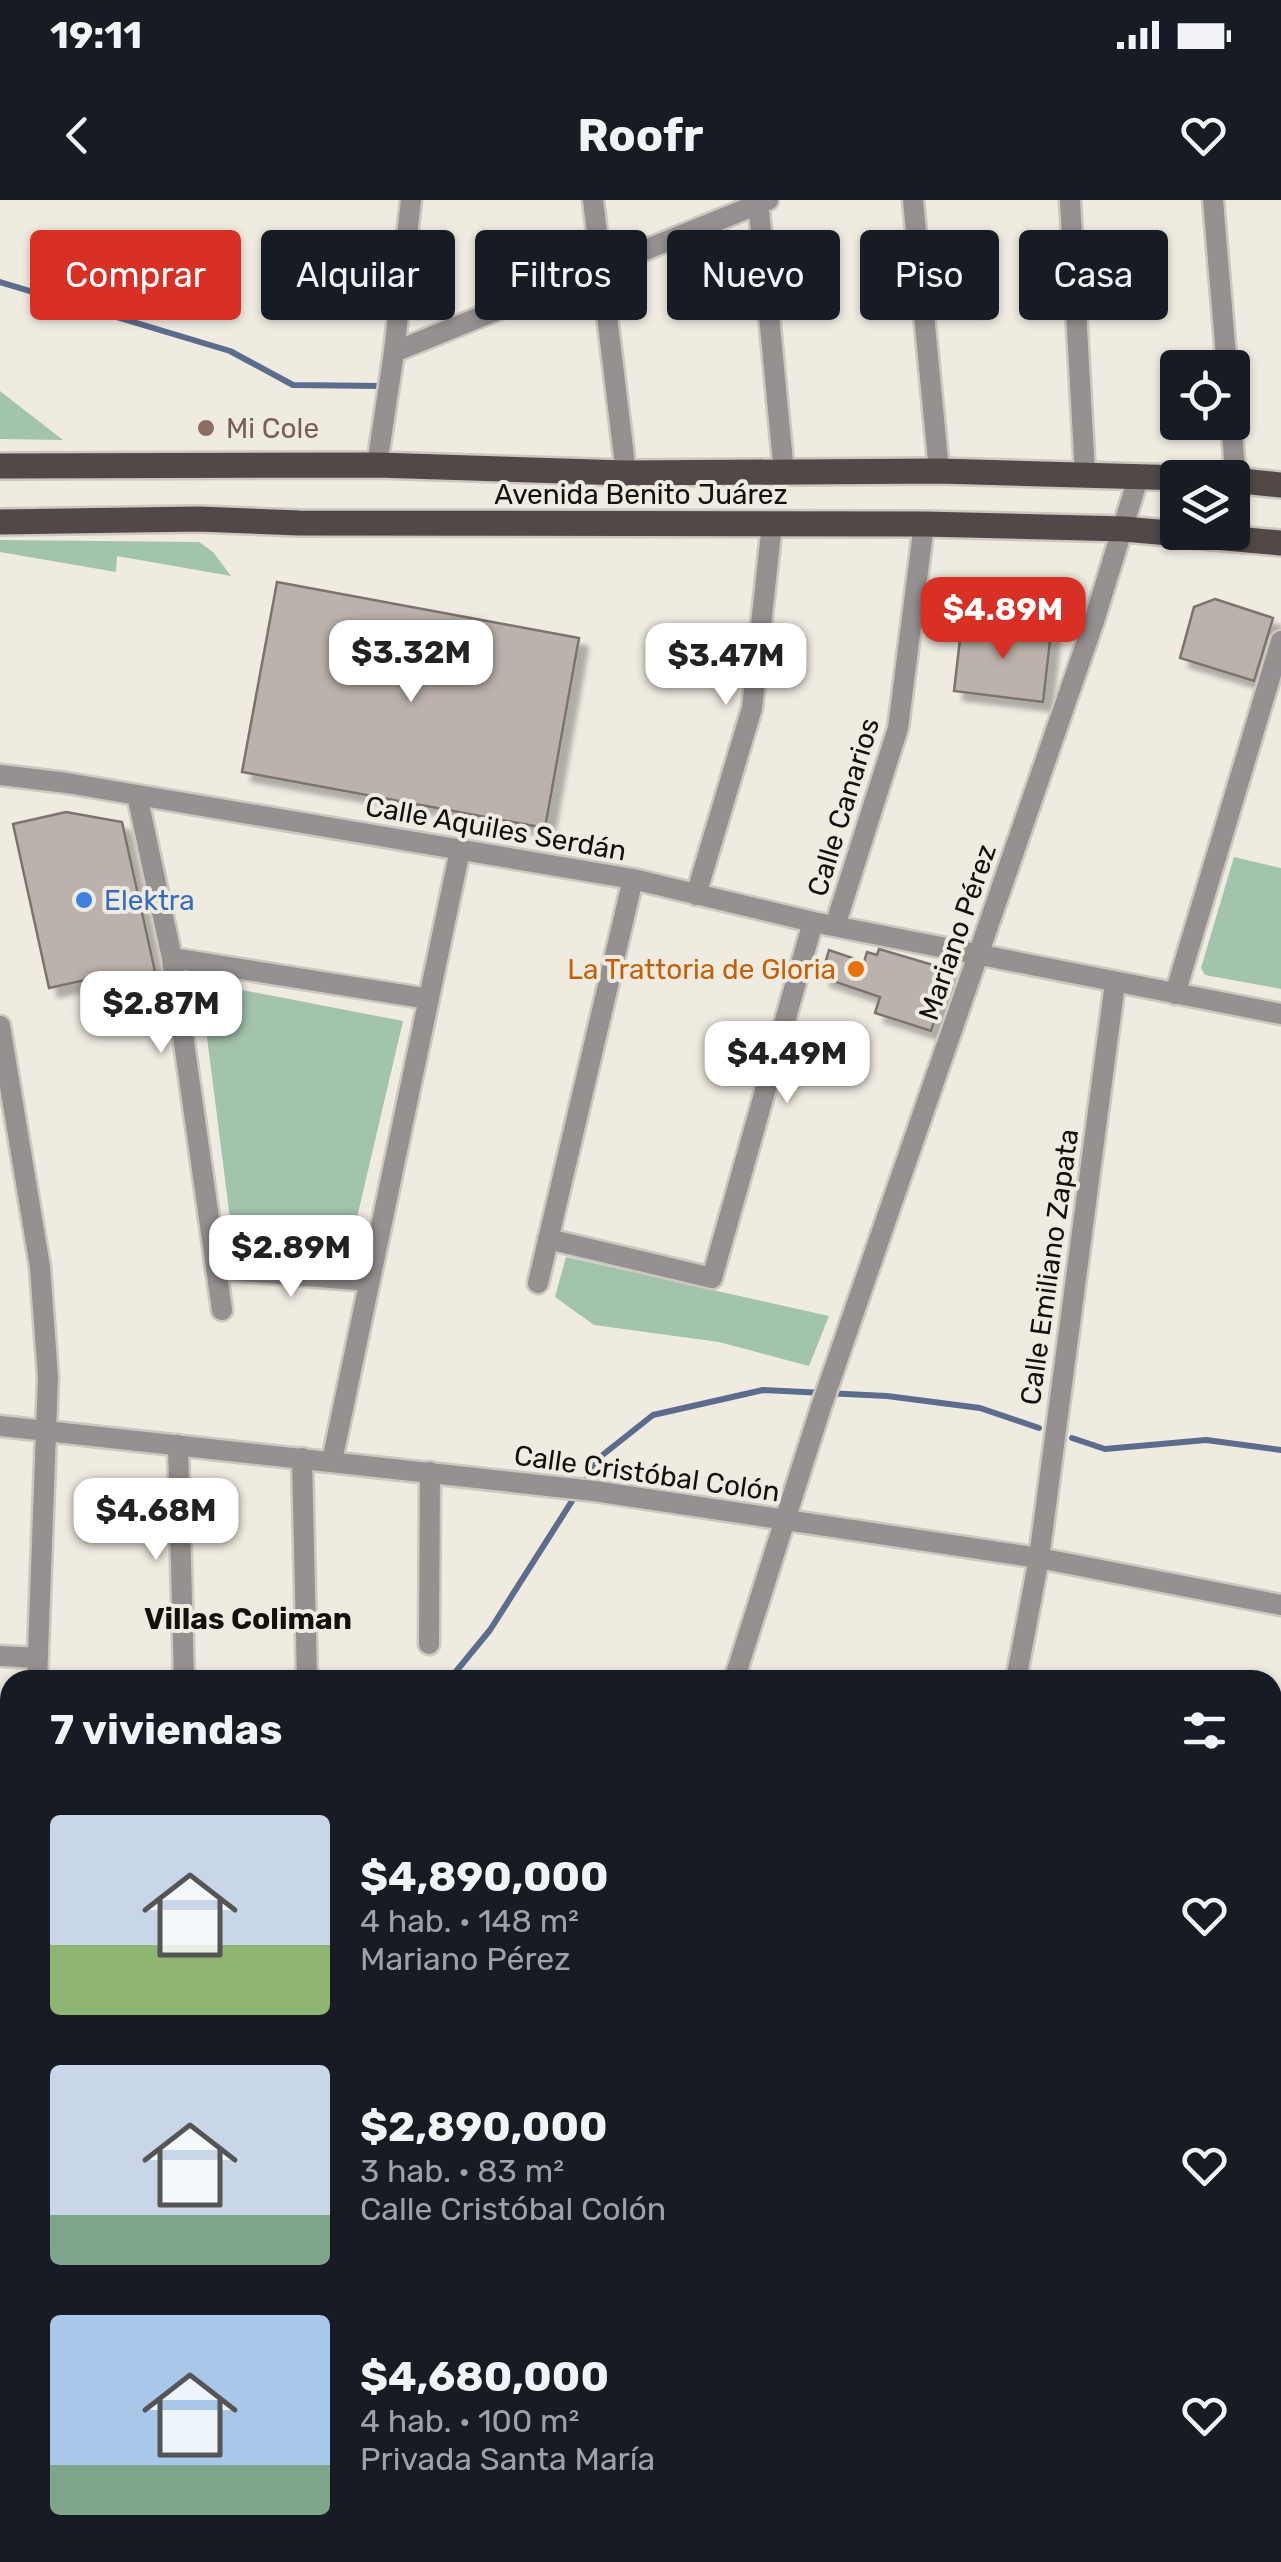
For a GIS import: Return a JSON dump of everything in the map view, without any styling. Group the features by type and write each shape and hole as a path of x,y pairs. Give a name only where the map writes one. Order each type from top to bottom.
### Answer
{"main road":[{"name":"Avenida Benito Juárez","path":"0,466 376,465 626,473 939,471 1160,476"},
{"path":"1250,482 1281,485"},
{"name":"Avenida Benito Juárez","path":"0,522 924,524 1124,529 1281,543"}],"street":[{"path":"376,465 394,352 411,200"},
{"path":"592,200 596,230"},
{"path":"912,200 939,471"},
{"path":"1070,200 1085,474"},
{"path":"1213,200 1226,350"},
{"path":"647,249 761,201 784,473"},
{"path":"394,352 475,319"},
{"path":"607,320 626,473"},
{"name":"Mariano Pérez","path":"737,1670 820,1407 1140,474"},
{"path":"696,896 752,708 772,524"},
{"name":"Calle Canarios","path":"835,926 898,728 924,524"},
{"path":"1175,994 1281,641"},
{"name":"Calle Aquiles Serdán","path":"0,776 136,795 632,880 813,922 1281,1014"},
{"path":"136,795 172,958 222,1310"},
{"path":"332,1461 460,850"},
{"path":"538,1284 632,880"},
{"path":"548,1239 712,1278 813,922"},
{"path":"172,958 429,999"},
{"name":"Calle Emiliano Zapata","path":"1018,1670 1039,1558 1114,982"},
{"path":"0,1026 40,1267 48,1378 37,1670"},
{"path":"216,1269 370,1281"},
{"name":"Calle Cristóbal Colón","path":"0,1426 563,1486 1039,1558 1281,1605"},
{"path":"178,1445 184,1670"},
{"path":"302,1458 306,1670"},
{"path":"429,1644 430,1472"},
{"path":"0,1656 38,1658"}],"green space":[{"path":"0,391 63,440 0,439"},
{"path":"0,540 199,542 213,552 231,576 117,556 116,572 0,552"},
{"path":"1234,857 1281,868 1281,989 1205,975 1201,968"},
{"path":"200,982 403,1021 348,1256 233,1242"},
{"path":"566,1257 829,1316 809,1366 719,1342 594,1325 555,1297"}],"building":[{"path":"277,582 579,638 545,828 242,772"},
{"path":"1215,599 1273,618 1254,681 1180,658 1194,607"},
{"path":"962,622 1051,632 1043,702 954,691"},
{"name":"Elektra","path":"66,812 122,822 156,976 93,990 90,979 49,988 13,824"},
{"path":"879,949 950,970 931,1031 875,1013 880,997 821,977 829,950 864,962 867,952 877,955"}],"waterway":[{"path":"0,282 230,351 293,385 382,386"},
{"path":"457,1670 490,1630 600,1457 653,1415 763,1390 887,1396 980,1408 1039,1428"},
{"path":"1072,1438 1105,1449 1206,1440 1281,1450"}],"place":[{"name":"Mi Cole","path":"206,428"},
{"name":"Elektra","path":"84,900"},
{"name":"La Trattoria de Gloria","path":"856,969"}],"district":[{"name":"Villas Coliman","path":"248,1619"}]}
